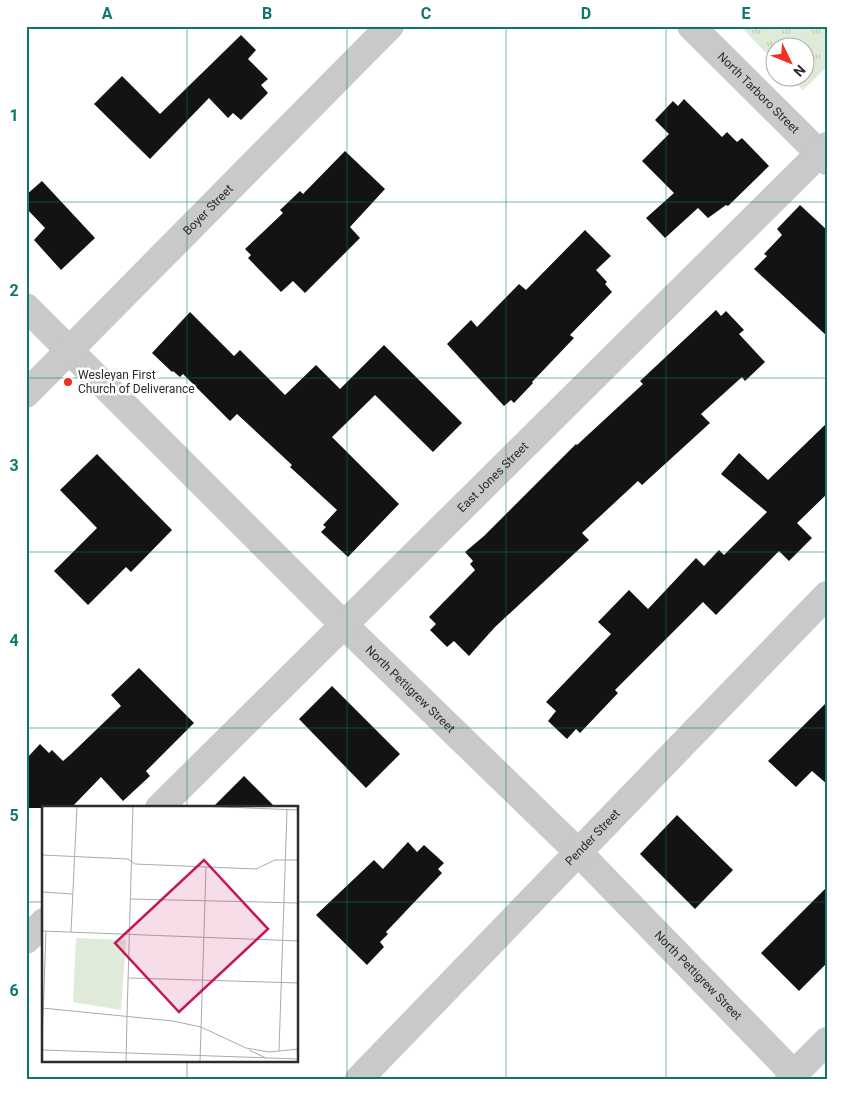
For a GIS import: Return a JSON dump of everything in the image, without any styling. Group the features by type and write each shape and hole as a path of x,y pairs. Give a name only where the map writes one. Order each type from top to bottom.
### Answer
{"street":[{"name":"Boyer Street","path":"26,394 390,26"},
{"name":"North Tarboro Street","path":"691,26 824,154"},
{"name":"East Jones Street","path":"162,806 824,154"},
{"name":"North Pettigrew Street","path":"26,307 344,625 578,852 791,1076"},
{"name":"Pender Street","path":"359,1079 827,595"},
{"path":"26,940 42,924"},
{"path":"791,1076 827,1041"}],"green space":[{"path":"740,26 827,26 827,67 816,78 816,38 766,38 766,53"}],"building":[{"path":"241,35 256,50 248,59 268,79 261,85 268,93 241,120 233,113 228,118 209,98 150,159 94,104 122,76 160,114"},
{"path":"684,99 722,137 727,132 737,142 742,138 769,166 728,206 726,205 708,218 698,208 665,238 646,218 674,193 642,161 669,134 655,120 673,101 678,106"},
{"path":"345,151 385,189 350,227 360,238 305,293 293,281 281,292 248,258 251,255 245,249 283,213 280,210 300,191 303,194"},
{"path":"42,181 95,238 61,270 34,240 45,228 26,208 26,195"},
{"path":"800,205 827,230 827,336 754,269 767,256 764,254 782,235 777,229"},
{"path":"585,230 611,256 596,270 607,282 605,284 612,292 570,335 574,338 533,383 514,403 511,400 504,406 447,344 471,320 477,327 519,284 526,290"},
{"path":"716,310 721,316 726,311 744,330 739,334 765,362 745,381 742,377 701,414 710,423 642,485 638,481 582,533 589,540 495,627 469,656 454,641 447,647 430,630 436,624 429,617 475,570 470,564 473,561 465,552 484,536 576,444 643,384 640,381"},
{"path":"190,312 234,356 240,350 285,395 316,365 340,389 384,345 462,423 433,452 375,395 332,437 399,504 348,557 321,532 326,527 323,525 337,510 290,467 292,465 237,414 230,421 183,374 180,377 172,372 152,353"},
{"path":"827,423 827,494 797,523 812,538 789,561 779,551 716,615 703,602 615,690 618,693 580,733 576,729 567,739 548,721 556,711 546,702 611,634 598,622 629,590 648,609 696,558 704,566 719,550 724,555 767,512 721,474 739,453 768,480"},
{"path":"97,454 172,530 131,572 126,567 88,605 54,571 97,528 60,490"},
{"path":"139,668 194,723 146,771 150,776 123,801 101,777 73,806 26,808 26,759 40,744 49,753 52,750 63,761 121,706 111,695"},
{"path":"332,686 400,754 366,788 299,719"},
{"path":"827,702 827,784 812,771 796,787 768,761"},
{"path":"244,776 274,806 214,806"},
{"path":"677,815 733,870 695,909 640,854"},
{"path":"408,842 417,852 424,845 444,863 438,869 442,873 386,932 388,934 380,942 384,947 367,965 316,915 374,860 383,869"},
{"path":"827,887 827,963 799,991 761,953"}],"place":[{"name":"Wesleyan First Church of Deliverance","path":"68,382"}]}
